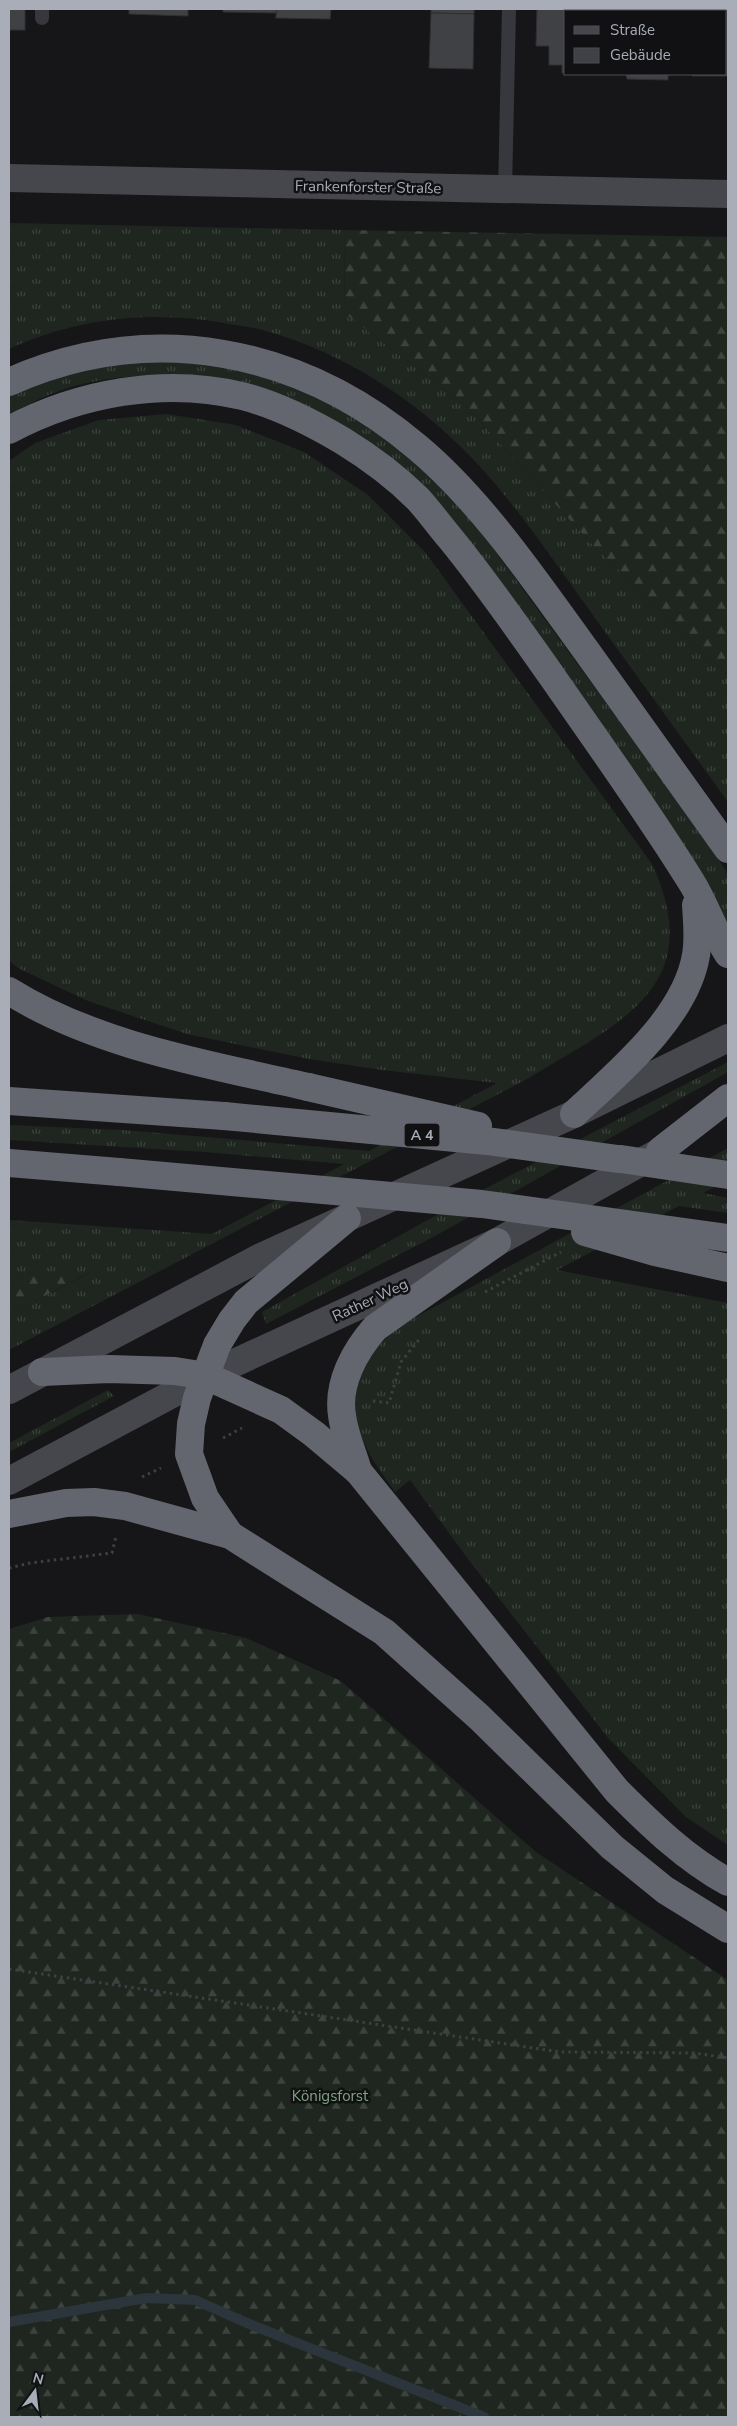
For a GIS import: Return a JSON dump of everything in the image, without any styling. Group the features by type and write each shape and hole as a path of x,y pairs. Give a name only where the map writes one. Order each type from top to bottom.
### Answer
{"highway":[{"path":"9,382 42,368 85,356 136,349 190,349 241,357 292,371 340,392 418,447 498,532 543,591 728,849"},
{"path":"9,430 58,406 103,395 148,390 198,389 242,396 286,410 358,450 388,473 418,500 490,588 648,814 694,886 717,936 728,954"},
{"path":"574,1114 641,1051 672,1011 690,976 696,956 698,935 694,886"},
{"path":"9,992 35,1008 81,1027 184,1059 620,1159"},
{"path":"660,1151 728,1098"},
{"name":"A 4","path":"9,1101 224,1116 487,1141 728,1175"},
{"path":"9,1163 482,1204 728,1238"},
{"path":"482,1204 655,1252 728,1268"},
{"path":"230,1535 205,1498 189,1454 191,1424 197,1398 217,1344 246,1302 347,1218"},
{"path":"358,1471 342,1415 342,1398 350,1364 361,1344 375,1328 497,1242"},
{"path":"42,1372 109,1369 175,1371 206,1376 281,1410 314,1434 358,1471 617,1791 660,1833 713,1874 728,1882"},
{"path":"9,1514 66,1503 94,1502 125,1506 230,1535 384,1632 479,1717 612,1847 665,1890 728,1929"}],"main road":[{"name":"Frankenforster Straße","path":"9,178 728,194"},
{"path":"9,1390 261,1257 574,1114 728,1038"},
{"name":"Rather Weg","path":"9,1481 206,1376 497,1242 660,1151 728,1116"}],"lane":[{"path":"505,190 510,9"}],"path":[{"path":"9,1568 30,1563 112,1554"},
{"path":"9,1969 560,2052 694,2053 728,2058"}],"green space":[{"path":"9,223 345,230 344,313 464,404 590,542 728,676 728,802 513,505 462,448 413,405 357,369 297,341 256,328 197,319 142,317 87,324 35,338 9,349"},
{"path":"345,230 728,237 728,676 590,542 464,404 344,313"},
{"path":"130,357 219,365 248,369 266,374 316,395 346,411 373,428 423,469 446,492 490,544 705,839 728,874 728,928 408,477 184,376 133,376 100,380 67,388 9,414 9,392"},
{"path":"167,414 236,425 304,452 368,495 425,552 652,864 667,907 669,942 662,972 645,997 622,1019 594,1039 529,1078 9,1350 9,1315 89,1273 9,1275 9,1220 212,1234 344,1164 205,1152 9,1140 9,1125 123,1130 369,1151 497,1083 382,1070 309,1059 187,1034 88,1001 20,969 9,961 9,461 35,443 99,420"},
{"path":"728,1062 728,1072 435,1236 266,1324 262,1312 469,1197"},
{"path":"728,1148 728,1180 703,1193 728,1198 728,1213 679,1206 557,1270 728,1303 728,1845 686,1817 609,1739 468,1559 410,1480 395,1492 375,1463 363,1440 356,1416 356,1401 358,1386 369,1359 378,1346 401,1325"},
{"path":"90,1272 9,1315 9,1275"},
{"path":"108,1390 114,1396 9,1452 9,1443"},
{"name":"Königsforst","path":"138,1614 246,1638 341,1681 536,1852 728,1980 728,2417 9,2417 9,1629 48,1617"}],"building":[{"path":"9,9 25,9 25,30 9,30"},
{"path":"129,9 188,9 188,16 129,14"},
{"path":"223,9 277,9 276,18 276,13 223,12"},
{"path":"277,9 331,9 330,19 276,18"},
{"path":"431,9 474,9 474,14 431,13"},
{"path":"537,9 728,9 728,76 692,76 727,75 727,10 564,10 564,73 562,73 562,65 549,65 549,46 536,46"},
{"path":"431,13 474,14 473,69 429,68"},
{"path":"626,75 668,75 668,80 627,79"}],"waterway":[{"path":"9,2322 146,2298 195,2300 247,2323 484,2417"}]}
